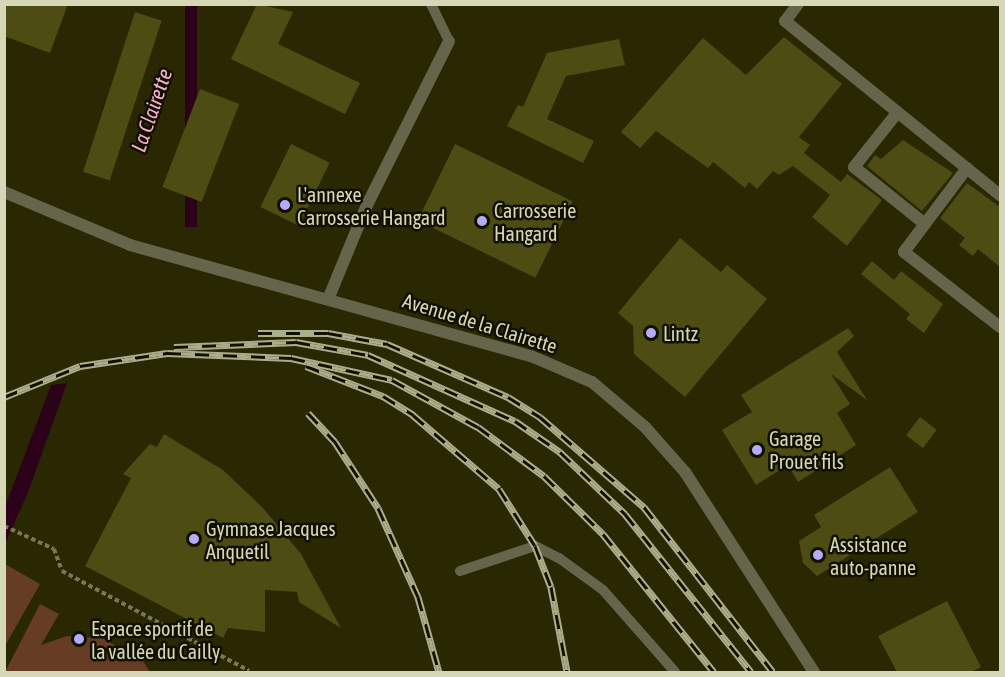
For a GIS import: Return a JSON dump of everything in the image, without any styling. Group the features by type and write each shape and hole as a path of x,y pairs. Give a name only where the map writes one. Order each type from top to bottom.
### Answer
{"street":[{"path":"798,4 784,21 1000,195"},
{"path":"329,297 367,205 449,42"},
{"path":"897,113 854,167 925,224"},
{"path":"967,168 904,252 1000,327"},
{"name":"Avenue de la Clairette","path":"4,192 130,245 329,297 531,356 592,382 645,427 684,472 814,672"}],"lane":[{"path":"431,4 449,42"},
{"path":"460,570 535,546 559,558 603,590 675,672"}],"path":[{"path":"4,526 54,549 62,571 249,671"}],"shaded area":[{"path":"5,564 40,584 5,646"},
{"name":"Espace sportif de la vallée du Cailly","path":"40,604 59,614 41,645 67,636 102,638 143,661 150,672 5,672"}],"water":[{"path":"185,5 197,5 197,227 185,227"},
{"path":"67,383 29,490 5,544 5,507 51,385"}],"building":[{"path":"4,4 68,4 50,53 4,36"},
{"path":"257,4 293,12 278,44 360,83 345,114 231,59"},
{"path":"135,12 162,21 110,180 83,172"},
{"path":"784,37 842,84 799,137 810,145 804,153 841,182 847,174 882,200 847,246 812,217 830,195 793,166 779,175 773,171 757,189 749,182 745,188 713,162 708,168 656,131 640,148 621,132 703,38 746,75"},
{"path":"619,39 625,65 566,76 547,119 594,141 583,163 507,126 518,105 523,107 547,53"},
{"path":"200,89 239,104 202,202 162,187"},
{"path":"903,140 953,173 922,211 867,166 875,155 881,159"},
{"path":"291,144 330,163 299,226 260,207"},
{"path":"455,144 573,201 535,278 418,220"},
{"path":"967,183 1000,207 1000,267 978,249 973,256 959,245 965,238 940,218"},
{"path":"680,238 721,272 727,265 767,299 685,397 634,354 633,326 618,313"},
{"path":"872,261 894,280 901,271 943,304 924,333 906,319 910,314 861,274"},
{"path":"848,328 854,336 837,352 867,400 831,374 850,404 837,413 856,445 798,482 788,465 756,485 722,430 752,412 741,395"},
{"path":"920,417 937,430 923,448 906,435"},
{"name":"Gymnase Jacques Anquetil","path":"164,434 223,470 263,508 301,554 341,628 299,602 297,592 265,590 265,632 228,628 223,638 85,566 131,478 123,474 150,444 157,447"},
{"path":"890,467 918,512 817,576 803,563 799,541 821,527 814,515"},
{"path":"947,601 981,667 971,672 897,672 878,636"}],"railway":[{"path":"258,333 328,333 387,344 508,397 540,417 644,507 773,672"},
{"path":"174,347 296,342 368,355 515,421 560,452 625,514 751,672"},
{"path":"4,397 80,366 167,353 291,358 392,380 478,427 544,476 603,534 714,672"},
{"path":"306,366 383,396 413,415 499,489 535,546 551,587 567,672"},
{"path":"308,413 335,442 378,508 418,597 439,672"}],"place":[{"name":"L'annexe Carrosserie Hangard","path":"285,205"},
{"name":"Carrosserie Hangard","path":"482,221"},
{"name":"Lintz","path":"651,333"},
{"name":"Garage Prouet fils","path":"757,450"},
{"name":"Gymnase Jacques Anquetil","path":"194,539"},
{"name":"Assistance auto-panne","path":"818,555"},
{"name":"Espace sportif de la vallée du Cailly","path":"79,639"}],"water label":[{"name":"La Clairette","path":"151,110"}]}
